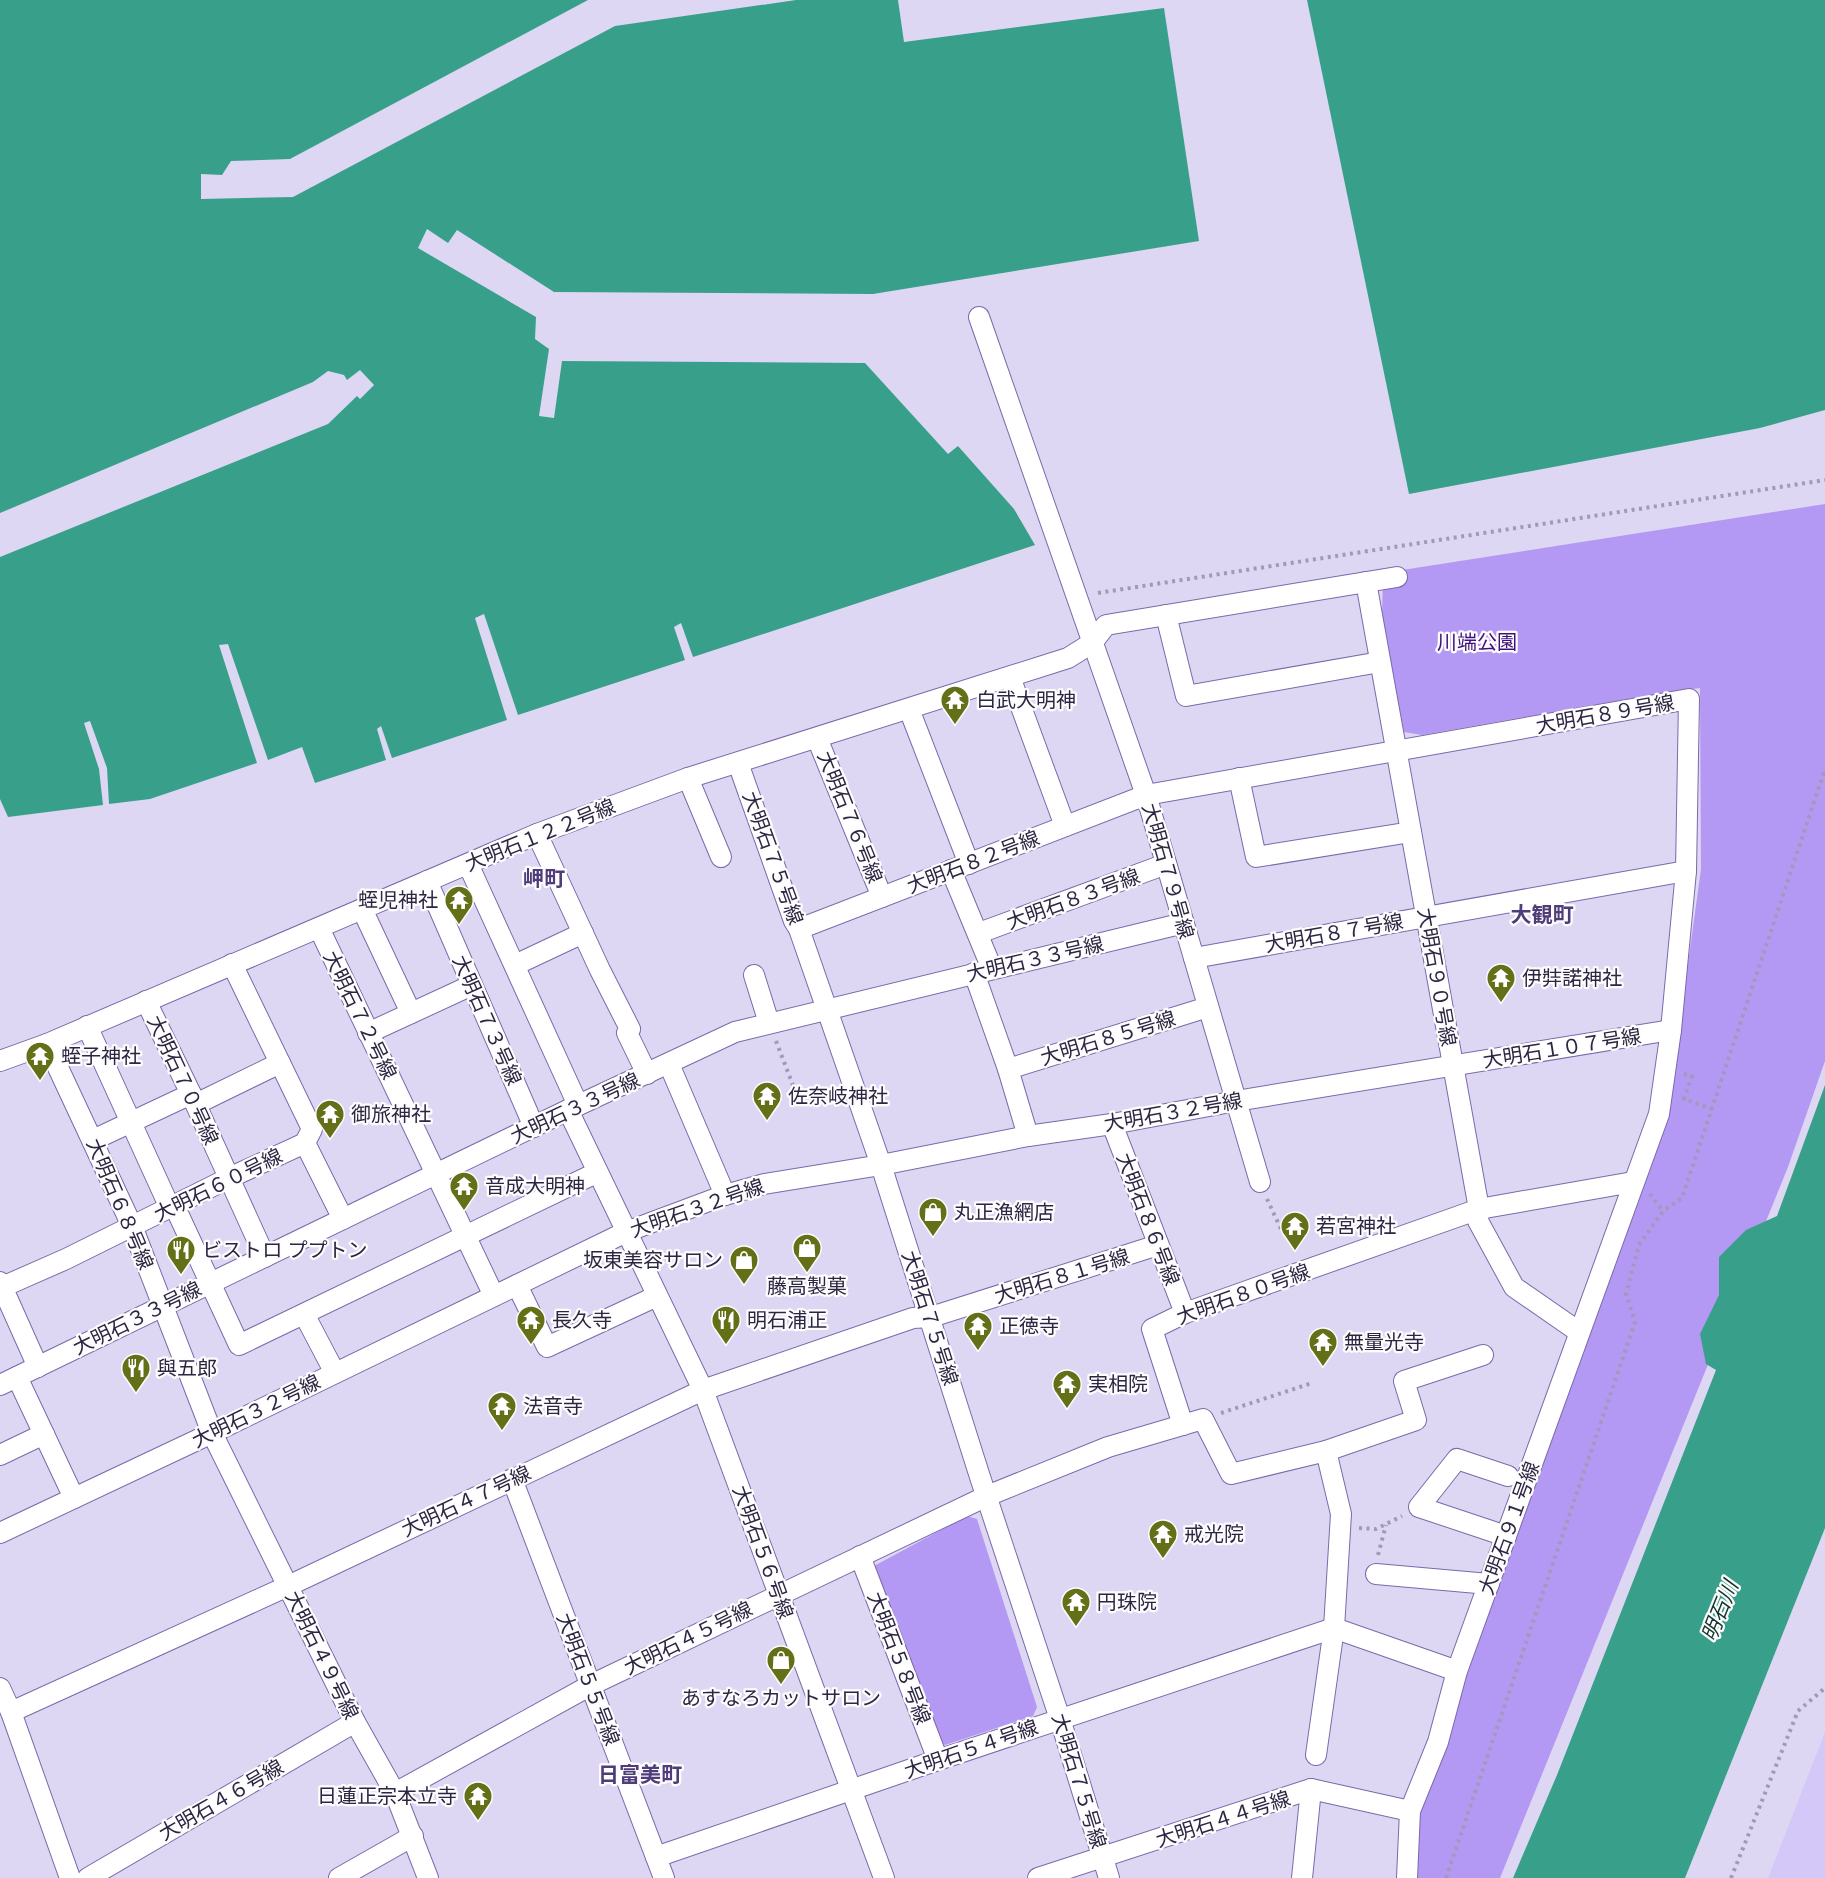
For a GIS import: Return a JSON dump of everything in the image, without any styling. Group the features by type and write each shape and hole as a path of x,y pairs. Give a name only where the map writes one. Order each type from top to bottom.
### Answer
{"street":[{"name":"大明石７９号線","path":"979,317 1146,795 1260,1182"},
{"name":"大明石１２２号線","path":"0,1061 47,1044 537,834 688,778 1068,658 1092,643 1106,625 1397,577"},
{"name":"大明石９０号線","path":"1366,582 1479,1209 1479,1221 1514,1287 1580,1332"},
{"path":"1166,615 1186,696 1380,662"},
{"path":"1010,677 1065,826"},
{"name":"大明石８９号線","path":"1146,795 1689,699 1686,871 1671,1030 1659,1114 1633,1182"},
{"path":"909,709 979,933 983,971 1028,1136"},
{"name":"大明石７６号線","path":"817,738 882,897"},
{"name":"大明石７５号線","path":"738,763 794,921 800,929 881,1165 1109,1878"},
{"path":"688,778 721,857"},
{"path":"1239,778 1256,857 1410,832"},
{"name":"大明石８２号線","path":"800,929 1146,795"},
{"path":"537,834 630,1029 627,1033 647,1074"},
{"name":"大明石５６号線","path":"468,864 515,965 573,1108 596,1173 703,1390 884,1878"},
{"name":"大明石８３号線","path":"979,933 1166,864"},
{"name":"大明石８７号線","path":"1194,958 1686,871"},
{"name":"大明石７３号線","path":"426,881 534,1126"},
{"path":"362,909 411,1013"},
{"name":"大明石３３号線","path":"8,1381 534,1126 735,1032 1184,923"},
{"name":"大明石７２号線","path":"318,928 494,1296"},
{"path":"515,965 583,933"},
{"path":"232,964 312,1129 305,1143 343,1219"},
{"path":"754,975 769,1023"},
{"path":"368,1033 472,985"},
{"name":"大明石７０号線","path":"146,1001 265,1257"},
{"name":"大明石８５号線","path":"1008,1069 1208,1008"},
{"path":"87,1026 130,1122 239,1345 596,1173"},
{"name":"大明石１０７号線","path":"1453,1066 1671,1030"},
{"name":"大明石６８号線","path":"47,1044 132,1226 212,1433"},
{"path":"93,1140 130,1122 280,1063"},
{"path":"669,1064 725,1195"},
{"name":"大明石３２号線","path":"0,1533 626,1232 725,1195 764,1184 881,1165 1028,1136 1112,1124 1236,1101 1453,1066"},
{"name":"大明石８６号線","path":"1112,1124 1185,1313"},
{"name":"大明石６０号線","path":"1,1286 66,1260 229,1178 305,1143"},
{"name":"大明石８０号線","path":"1183,1425 1152,1329 1185,1313 1479,1209 1633,1182"},
{"name":"大明石９１号線","path":"1407,1878 1410,1811 1438,1742 1457,1671 1633,1182"},
{"name":"大明石８１号線","path":"931,1317 1158,1245"},
{"path":"517,1285 547,1347 657,1296"},
{"path":"1,1286 38,1367"},
{"path":"304,1314 335,1373"},
{"name":"大明石４７号線","path":"11,1712 288,1586 703,1390 913,1318 931,1317"},
{"path":"987,1496 1108,1447 1203,1419 1231,1474 1326,1451 1416,1420 1404,1381 1483,1355"},
{"path":"8,1381 44,1434 74,1498"},
{"name":"大明石４９号線","path":"212,1433 355,1722 396,1793 428,1878"},
{"path":"0,1455 44,1434"},
{"path":"1316,1755 1334,1628 1341,1526 1341,1514 1326,1451"},
{"path":"1506,1536 1419,1507 1457,1459 1508,1476"},
{"name":"大明石５５号線","path":"513,1479 664,1878"},
{"name":"大明石４５号線","path":"396,1793 591,1685 987,1496"},
{"name":"大明石５８号線","path":"860,1556 938,1760"},
{"path":"1376,1568 1489,1584"},
{"path":"1334,1628 1457,1671"},
{"name":"大明石５４号線","path":"656,1857 1334,1628"},
{"path":"0,1689 11,1712 70,1878"},
{"name":"大明石４６号線","path":"88,1878 355,1722"},
{"path":"1302,1878 1311,1789"},
{"name":"大明石４４号線","path":"1038,1878 1311,1789 1410,1811"},
{"path":"339,1878 413,1836"}],"path":[{"path":"1098,593 1825,480"},
{"path":"1446,1878 1635,1322 1626,1293 1639,1245 1663,1211 1682,1198 1825,769"},
{"path":"769,1023 799,1101"},
{"path":"1692,1076 1683,1099 1712,1109"},
{"path":"1260,1182 1281,1229"},
{"path":"1650,1193 1663,1211"},
{"path":"1203,1419 1312,1383"},
{"path":"1341,1526 1376,1529 1419,1507"},
{"path":"1376,1568 1386,1524"},
{"path":"1731,1878 1798,1711 1825,1688"}],"shaded area":[{"path":"1825,1732 1825,1878 1768,1878"}],"green space":[{"name":"川端公園","path":"1825,504 1825,1061 1788,1167 1500,1878 1416,1878 1418,1811 1679,1029 1701,869 1700,688 1422,735 1404,732 1382,618 1383,573"},
{"path":"967,1516 977,1519 1037,1707 1033,1716 945,1745 939,1741 874,1566"}],"water":[{"path":"0,0 588,0 290,159 231,161 222,175 201,174 201,199 293,197 615,26 796,0 898,0 904,42 1164,8 1199,241 873,294 554,292 457,230 448,243 427,229 418,248 536,317 535,339 549,349 539,416 554,418 562,361 865,363 948,454 958,446 1014,509 1035,545 693,657 681,623 674,627 685,660 518,715 484,614 475,618 507,720 392,758 381,726 377,729 386,760 315,783 302,747 268,760 228,644 219,645 257,763 150,799 109,804 107,768 90,721 84,723 99,769 103,805 8,817 0,799"},
{"path":"1307,0 1825,0 1825,410 1760,428 1409,494"},
{"name":"明石川","path":"1825,1085 1825,1528 1685,1878 1513,1878 1557,1775 1716,1370 1706,1364 1700,1334 1719,1295 1719,1257 1746,1230 1777,1216"}],"pier":[{"path":"360,370 374,385 360,399 357,396 328,424 0,557 0,513 313,382 328,371 344,375 347,380"}],"place":[{"name":"白武大明神","path":"955,726"},
{"name":"蛭児神社","path":"459,926"},
{"name":"伊弉諾神社","path":"1501,1004"},
{"name":"蛭子神社","path":"40,1082"},
{"name":"佐奈岐神社","path":"767,1122"},
{"name":"御旅神社","path":"330,1140"},
{"name":"音成大明神","path":"464,1212"},
{"name":"丸正漁網店","path":"933,1238"},
{"name":"若宮神社","path":"1295,1252"},
{"name":"藤高製菓","path":"807,1274"},
{"name":"ビストロ ププトン","path":"181,1276"},
{"name":"坂東美容サロン","path":"744,1286"},
{"name":"長久寺","path":"531,1346"},
{"name":"明石浦正","path":"726,1346"},
{"name":"正徳寺","path":"978,1352"},
{"name":"無量光寺","path":"1323,1368"},
{"name":"與五郎","path":"136,1394"},
{"name":"実相院","path":"1067,1410"},
{"name":"法音寺","path":"502,1432"},
{"name":"戒光院","path":"1163,1560"},
{"name":"円珠院","path":"1076,1628"},
{"name":"あすなろカットサロン","path":"781,1686"},
{"name":"日蓮正宗本立寺","path":"478,1822"}],"district":[{"name":"岬町","path":"544,879"},
{"name":"大観町","path":"1542,915"},
{"name":"日富美町","path":"640,1775"}]}
